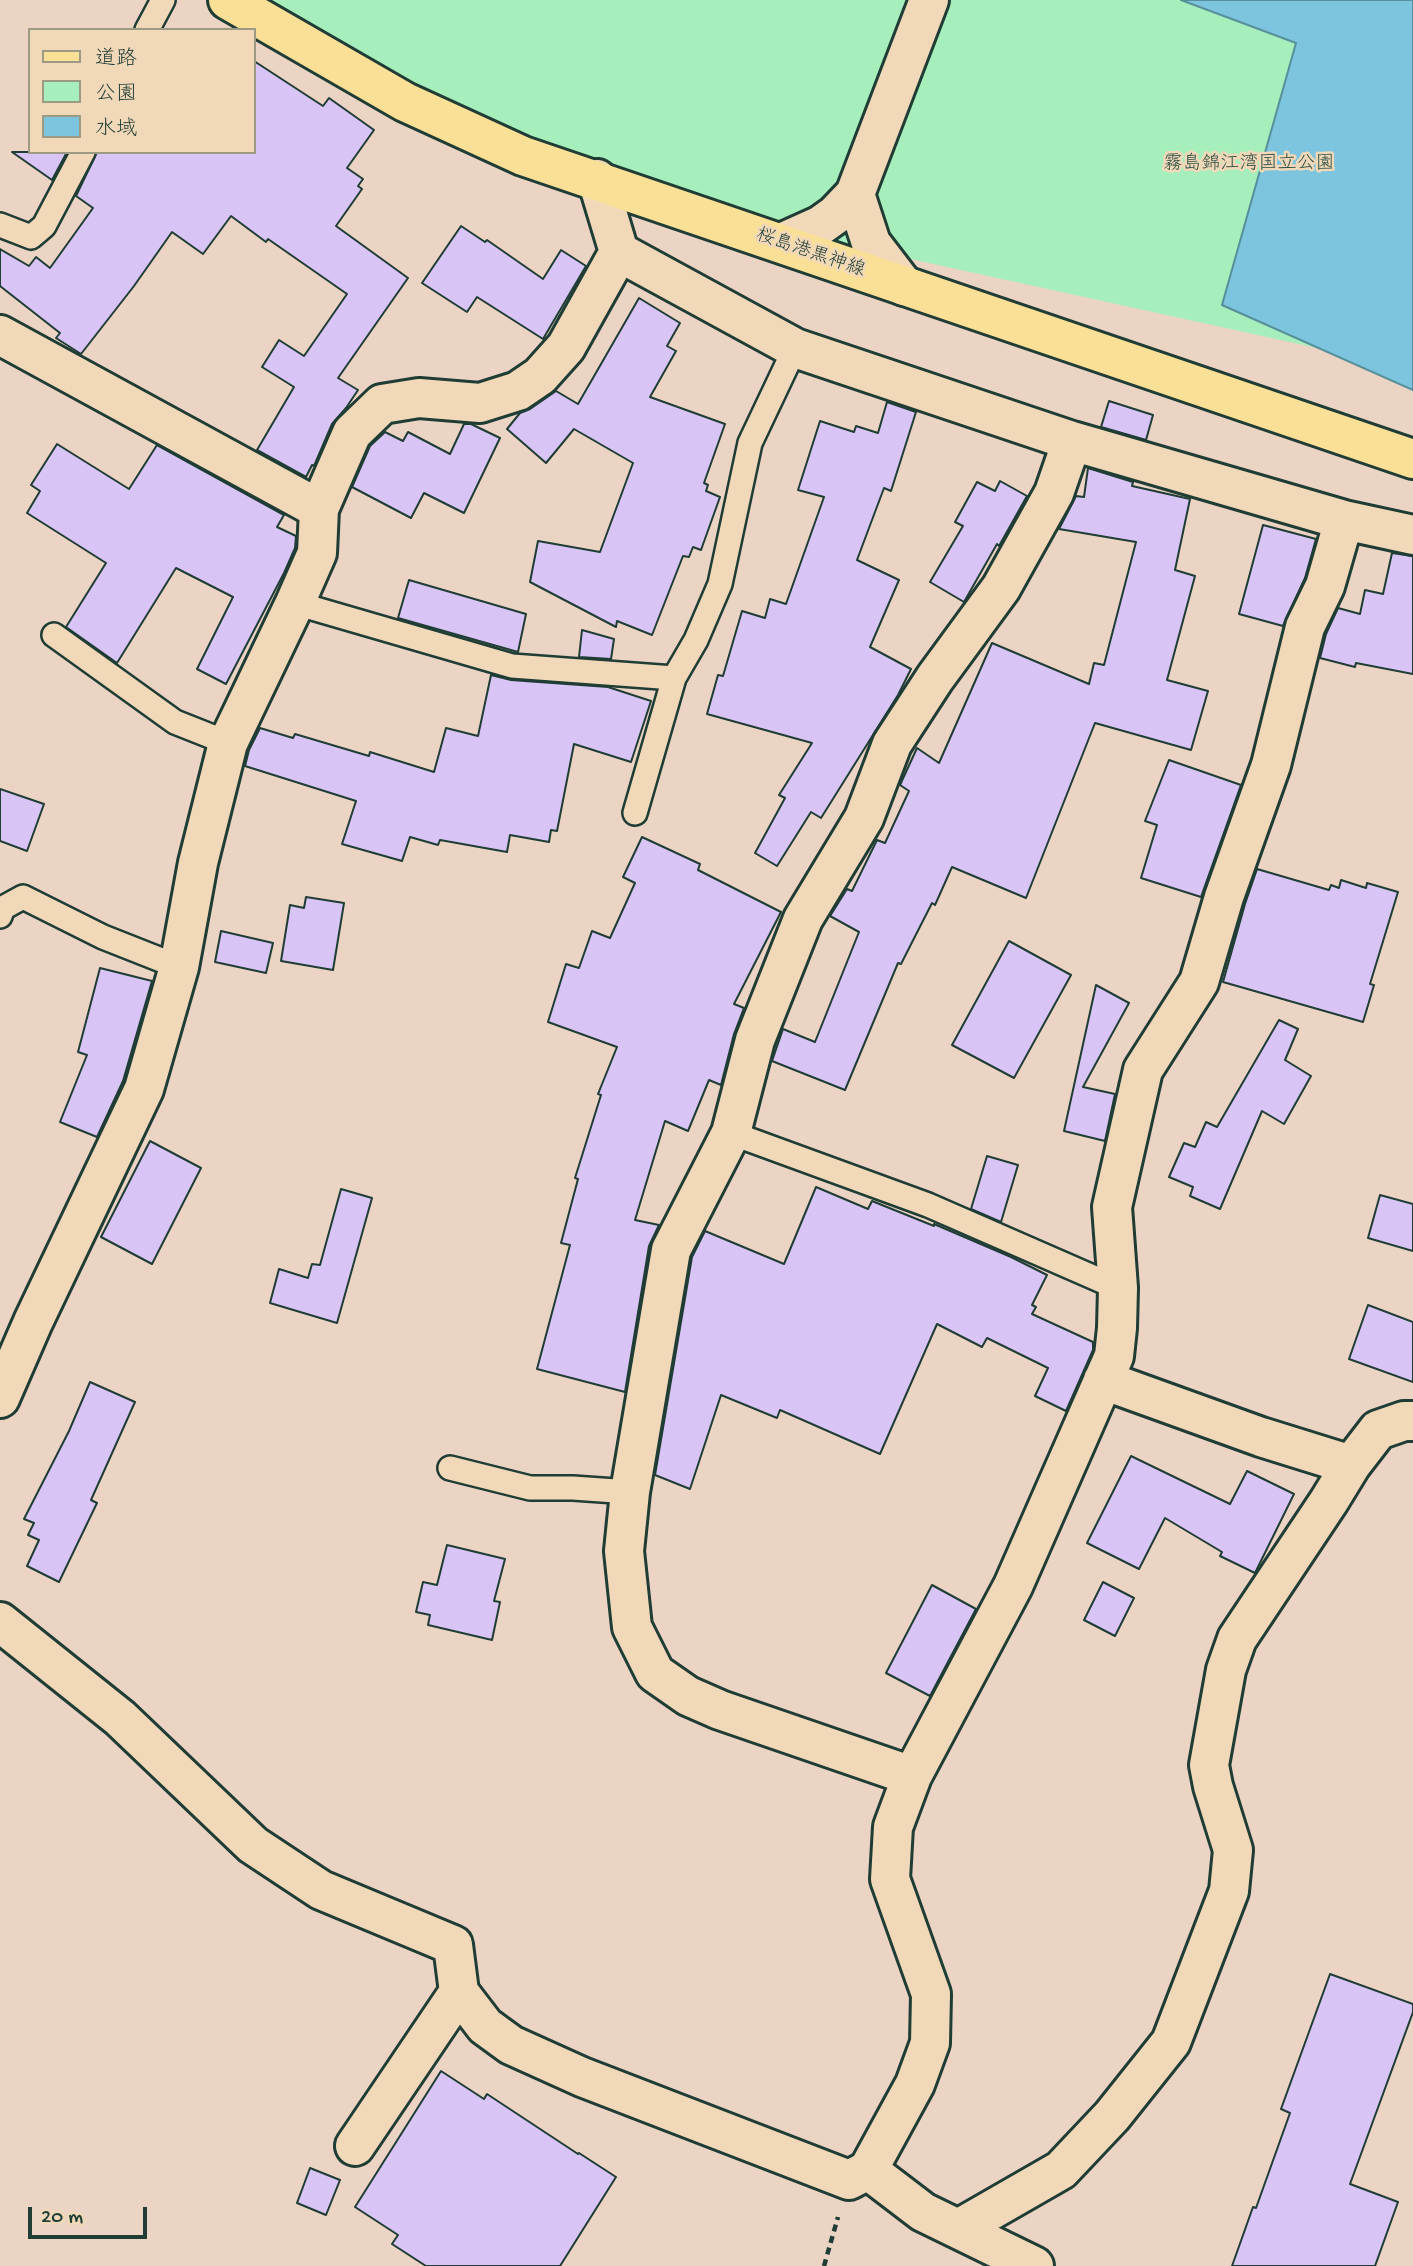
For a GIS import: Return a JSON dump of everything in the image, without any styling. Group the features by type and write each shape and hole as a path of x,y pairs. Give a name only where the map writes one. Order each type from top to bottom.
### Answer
{"main road":[{"name":"桜島港黒神線","path":"229,0 405,102 523,156 1413,459"}],"street":[{"path":"780,243 821,225 855,194 929,0"},
{"path":"597,179 619,251 795,348 1072,441 1344,520 1413,536"},
{"path":"855,194 871,243 904,286"},
{"path":"0,1398 144,1089 180,967 198,863 228,743 317,553 319,509 352,433 382,404 419,398 480,402 518,391 540,376 566,347 619,251"},
{"path":"0,335 319,509"},
{"path":"912,1776 720,1710 688,1696 654,1673 632,1628 624,1551 630,1492 671,1250 731,1133 755,1040 803,919 864,818 892,744 934,678 1001,588 1054,493 1072,441"},
{"path":"858,2175 915,2084 930,2043 931,1994 890,1879 893,1828 912,1776 1013,1586 1114,1356 1118,1288 1112,1207 1143,1070 1199,982 1224,897 1271,765 1305,626 1325,586 1344,520"},
{"path":"1103,1380 1261,1437 1351,1465"},
{"path":"960,2228 1061,2170 1112,2116 1171,2042 1229,1891 1233,1850 1209,1765 1227,1670 1237,1639 1351,1465 1378,1430 1404,1420 1413,1421"},
{"path":"0,1622 120,1718 253,1845 321,1890 453,1945 459,1992 485,2026 511,2045 582,2077 858,2175 923,2212 1034,2266"},
{"path":"355,2146 459,1992"}],"lane":[{"path":"148,28 163,0"},
{"path":"0,225 32,237 44,226 82,154"},
{"path":"635,813 674,678 696,640 720,584 750,443 795,348"},
{"path":"295,603 512,666 674,678"},
{"path":"54,635 175,722 228,743"},
{"path":"0,916 3,908 23,897 103,937 180,967"},
{"path":"731,1133 928,1205 1118,1288"},
{"path":"450,1468 530,1488 630,1492"}],"path":[{"path":"824,2266 858,2175"}],"green space":[{"name":"霧島錦江湾国立公園","path":"235,0 1413,0 1413,369 559,182"}],"water":[{"path":"1181,0 1413,0 1413,390 1222,305 1296,43"}],"building":[{"path":"256,62 323,106 329,98 374,130 347,168 363,179 358,186 362,189 336,226 408,278 338,378 358,390 332,424 314,466 312,465 306,477 257,450 294,387 262,367 279,340 304,356 347,294 231,216 203,254 172,232 81,354 56,338 60,333 0,286 0,249 29,266 36,257 50,268 93,208 76,196 96,154 256,154"},
{"path":"12,152 66,154 52,180"},
{"path":"461,226 485,242 487,240 543,279 561,250 586,266 543,339 477,297 467,312 422,283"},
{"path":"639,298 680,323 667,346 676,351 650,397 725,424 704,483 708,485 706,491 720,497 701,550 693,547 689,557 683,556 652,635 617,621 616,627 530,582 538,541 600,552 633,463 574,429 546,463 507,429 520,413 556,391 578,404"},
{"path":"1109,401 1153,415 1146,440 1101,427"},
{"path":"887,402 916,412 891,491 884,488 857,560 899,580 870,647 911,669 898,695 821,818 811,812 777,866 755,853 785,798 779,795 812,743 707,714 718,675 723,676 742,611 765,618 770,599 786,604 824,497 798,490 820,421 854,432 856,426 878,433"},
{"path":"464,424 471,424 500,438 464,513 424,493 411,518 352,487 370,446 385,432 403,441 408,432 450,454"},
{"path":"57,444 129,489 157,445 284,515 277,527 296,536 295,548 226,684 197,669 233,597 176,568 117,663 66,627 106,563 27,513 40,491 31,485"},
{"path":"1088,468 1133,482 1132,486 1190,499 1175,570 1195,576 1167,680 1208,691 1191,750 1095,723 1026,898 952,867 935,905 932,903 901,964 898,963 845,1090 772,1061 783,1029 815,1042 859,932 830,916 847,889 852,891 877,840 885,843 909,791 900,785 917,748 939,763 992,643 1089,684 1094,663 1104,665 1136,542 1059,529 1076,496 1084,497"},
{"path":"1000,481 1027,496 964,602 930,582 963,526 955,522 977,482 995,491"},
{"path":"1263,525 1316,539 1305,578 1283,626 1239,614"},
{"path":"1392,553 1413,556 1413,674 1356,663 1355,667 1320,658 1326,634 1338,608 1360,614 1365,590 1383,594"},
{"path":"409,580 526,614 518,652 398,618"},
{"path":"582,630 614,639 611,659 579,657"},
{"path":"491,675 511,680 608,687 651,701 631,762 574,744 557,831 551,830 549,842 510,835 507,852 440,840 438,845 410,837 402,861 342,844 356,801 245,766 249,750 260,728 293,738 295,734 369,756 370,752 434,772 446,728 478,736"},
{"path":"1169,760 1241,785 1201,897 1141,878 1157,825 1145,821"},
{"path":"0,789 44,804 27,851 0,841"},
{"path":"642,837 700,864 698,870 781,912 734,1004 744,1008 734,1034 721,1085 709,1080 688,1131 665,1121 635,1220 659,1225 649,1246 625,1392 537,1369 570,1245 561,1243 578,1179 575,1178 601,1095 598,1094 617,1047 548,1022 566,964 579,968 592,931 610,938 635,883 623,877"},
{"path":"1257,869 1329,890 1331,885 1339,888 1341,880 1366,888 1367,883 1398,892 1370,984 1374,985 1363,1022 1223,982"},
{"path":"306,897 344,903 333,970 281,961 290,905 304,908"},
{"path":"221,931 273,943 266,973 215,962"},
{"path":"1009,941 1071,975 1014,1078 952,1045"},
{"path":"100,968 152,981 123,1081 97,1137 60,1122 87,1055 78,1052"},
{"path":"1096,985 1129,1003 1083,1087 1115,1094 1105,1141 1064,1131"},
{"path":"1279,1020 1298,1029 1285,1060 1311,1076 1284,1124 1262,1111 1220,1209 1190,1196 1193,1187 1169,1177 1184,1143 1195,1147 1206,1122 1217,1127"},
{"path":"150,1141 201,1168 152,1264 101,1237"},
{"path":"987,1156 1018,1165 1001,1222 971,1209"},
{"path":"816,1187 868,1209 872,1201 934,1224 1047,1275 1032,1305 1036,1307 1032,1314 1093,1342 1093,1350 1066,1411 1035,1396 1048,1368 987,1338 982,1347 937,1324 880,1454 780,1410 777,1418 721,1395 690,1489 655,1475 692,1257 705,1231 784,1264"},
{"path":"341,1189 372,1198 337,1323 270,1303 279,1269 308,1278 312,1264 320,1265"},
{"path":"1380,1195 1413,1204 1413,1251 1368,1238"},
{"path":"1368,1305 1413,1322 1413,1382 1349,1359"},
{"path":"90,1382 135,1402 91,1500 97,1503 59,1582 27,1566 39,1540 28,1535 34,1523 24,1519 69,1431"},
{"path":"1131,1456 1230,1504 1247,1471 1294,1494 1255,1573 1220,1556 1222,1552 1165,1518 1139,1569 1087,1543"},
{"path":"447,1545 505,1559 494,1601 500,1602 492,1640 428,1625 430,1615 416,1612 423,1582 437,1585"},
{"path":"1103,1582 1134,1598 1115,1636 1084,1620"},
{"path":"932,1585 976,1609 930,1696 886,1673"},
{"path":"1330,1974 1413,2004 1413,2012 1350,2184 1398,2202 1375,2266 1232,2266 1290,2113 1281,2109"},
{"path":"441,2071 484,2099 487,2094 616,2177 560,2266 426,2266 392,2244 398,2235 355,2207"},
{"path":"310,2168 340,2180 326,2215 297,2203"}]}
